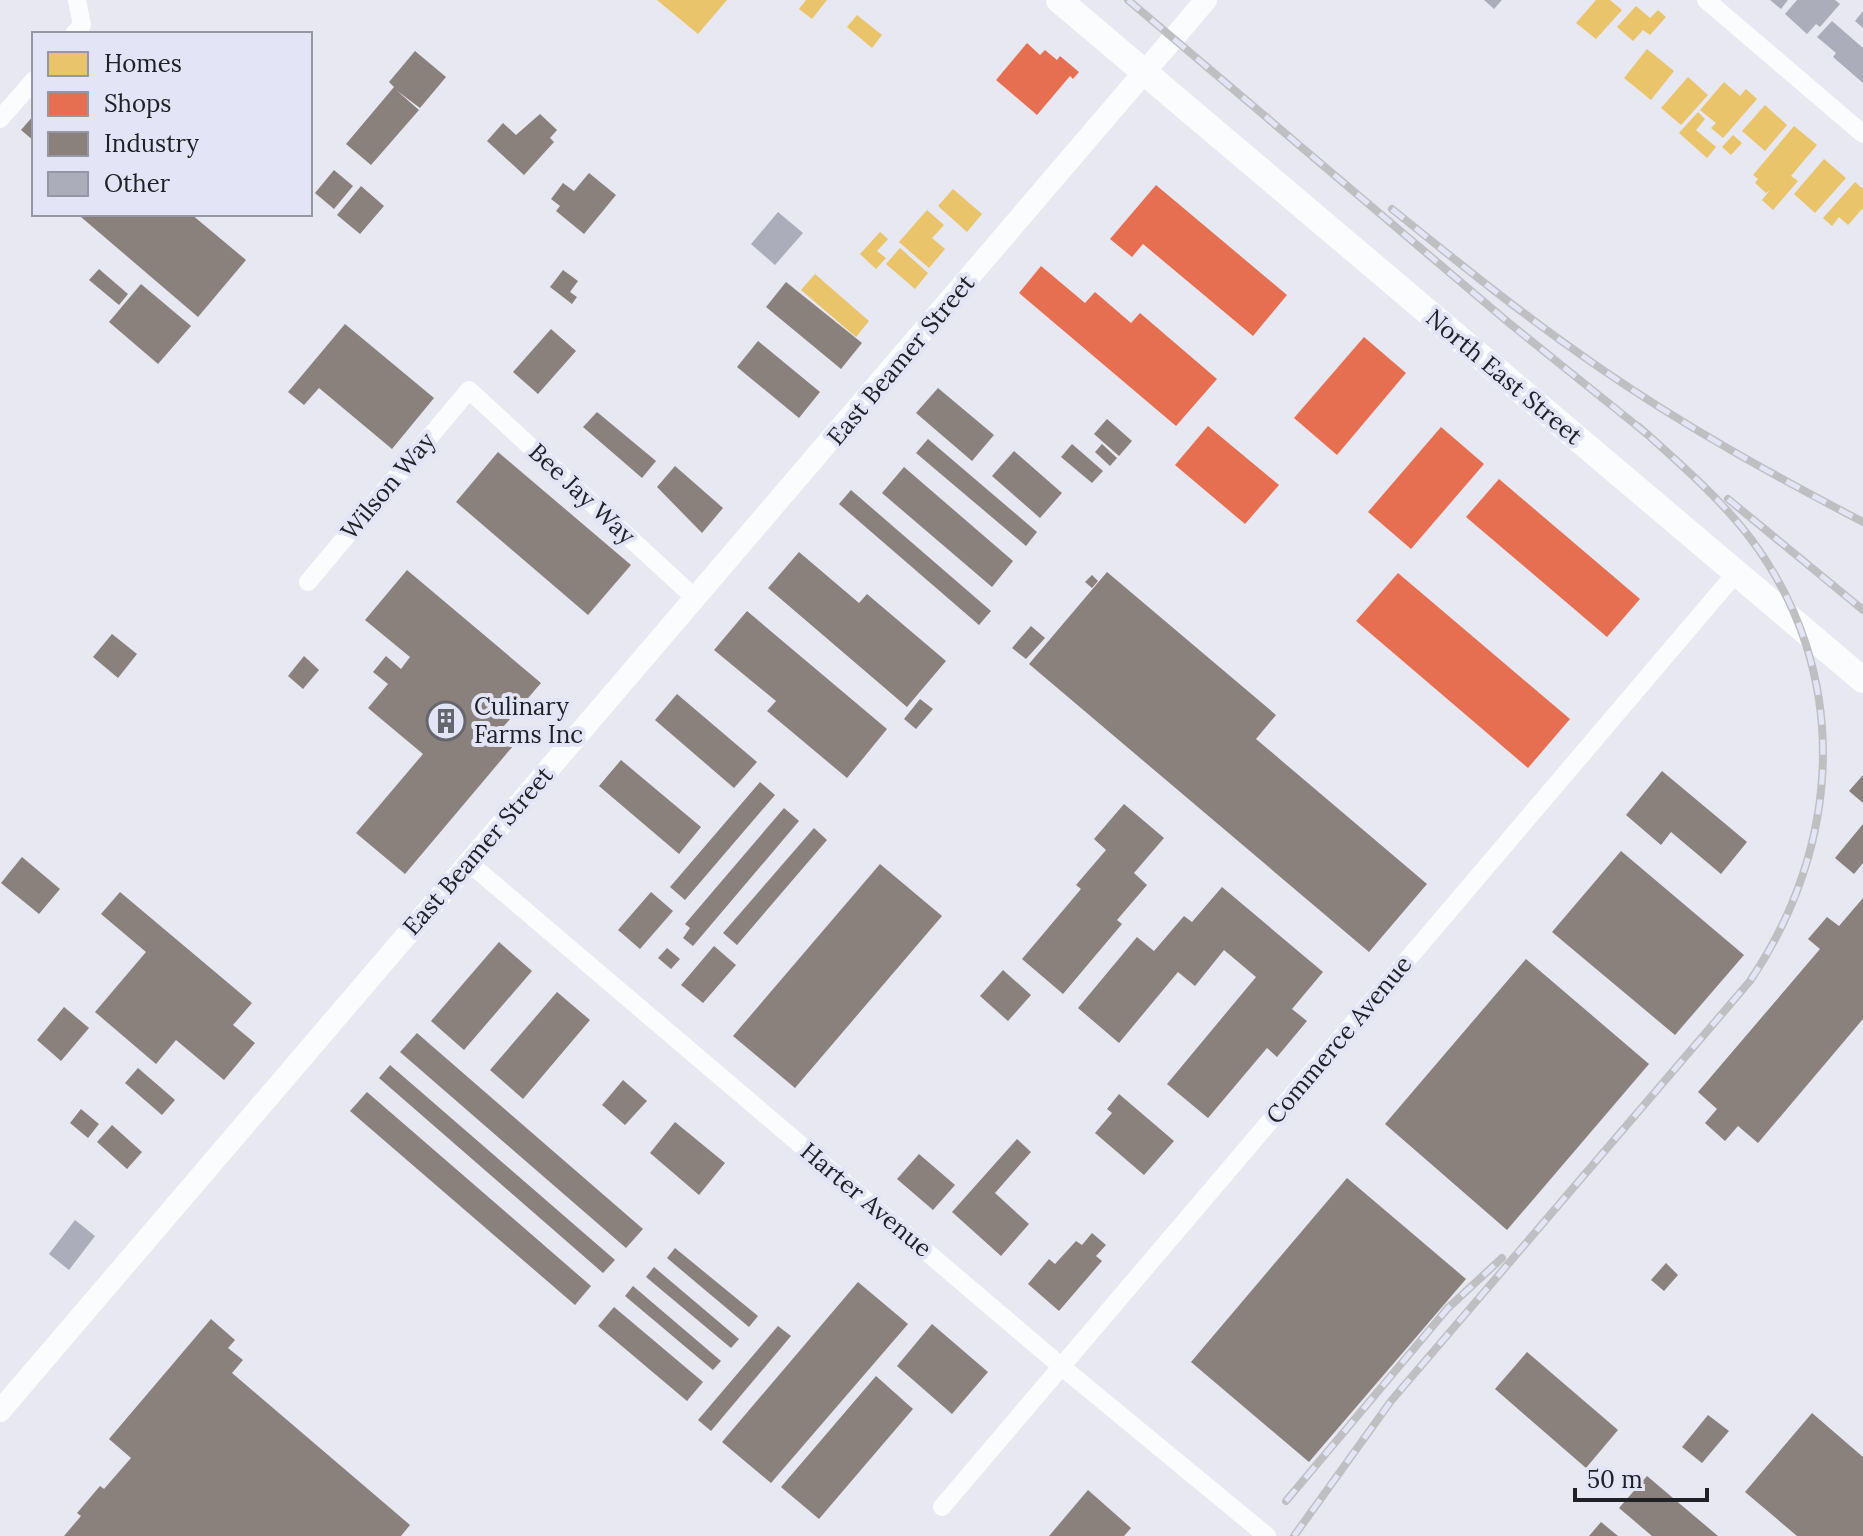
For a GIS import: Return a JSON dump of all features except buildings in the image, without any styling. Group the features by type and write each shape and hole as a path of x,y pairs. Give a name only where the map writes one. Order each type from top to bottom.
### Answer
{"main road":[{"name":"North East Street","path":"1059,0 1863,680"}],"street":[{"path":"77,0 78,30"},
{"name":"East Beamer Street","path":"0,1411 1206,0"},
{"path":"1706,0 1863,132"},
{"path":"0,119 32,82"},
{"name":"Bee Jay Way","path":"469,390 696,599"},
{"name":"Wilson Way","path":"308,582 469,390"},
{"name":"Commerce Avenue","path":"942,1507 1736,573"},
{"name":"Harter Avenue","path":"468,862 1062,1367 1267,1536"}],"railway":[{"path":"1128,0 1509,323 1647,434"},
{"path":"1392,209 1520,311 1632,389 1729,449 1863,522"},
{"path":"1294,1536 1391,1401 1750,981 1781,928 1803,874 1817,817 1823,760 1819,702 1806,646 1784,591 1751,539 1712,495 1639,427"},
{"path":"1728,499 1863,610"},
{"path":"1286,1501 1448,1308 1502,1258"}],"place":[{"name":"Culinary Farms Inc","path":"446,721"}]}
